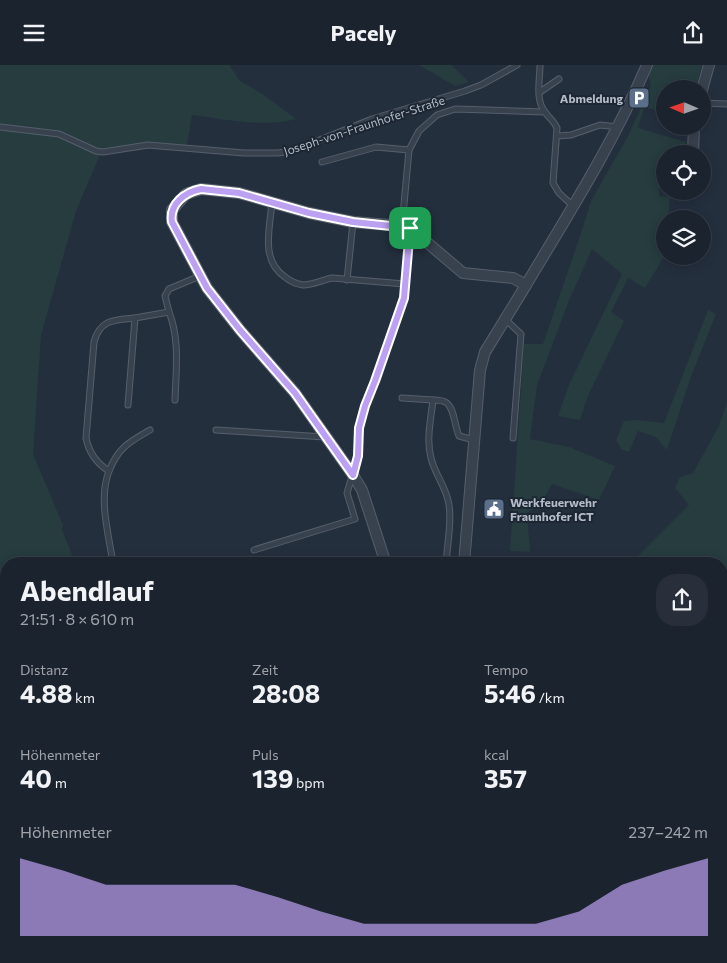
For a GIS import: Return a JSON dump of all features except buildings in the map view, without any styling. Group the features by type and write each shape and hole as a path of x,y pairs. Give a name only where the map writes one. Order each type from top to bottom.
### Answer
{"street":[{"path":"465,557 480,370 485,352 506,320 619,127 647,65"},
{"path":"705,80 709,65"},
{"path":"384,557 362,490 353,475 295,393 240,330 207,288 172,222 172,210 176,203 186,194 201,189 239,193 309,213 353,222 406,227 463,273 513,278 526,285"}],"lane":[{"name":"Joseph-von-Fraunhofer-Straße","path":"0,127 58,134 102,152 148,145 244,153 278,153 306,146 372,119 465,91 481,85 516,65"},
{"path":"540,65 540,102 544,112 554,121 557,127 553,183 559,193 573,206"},
{"path":"540,92 559,79"},
{"path":"711,103 727,104"},
{"path":"254,550 355,519 347,493 358,456 359,428 365,406 404,298 409,150 419,131 438,115 455,109 544,112"},
{"path":"557,136 571,135 600,125 619,127"},
{"path":"322,162 376,147 409,150"},
{"path":"272,202 268,254 273,266 292,282 302,285 332,278 405,284"},
{"path":"347,280 353,222"},
{"path":"175,400 176,347 174,324 165,296 169,289 200,276"},
{"path":"109,471 95,459 88,448 86,438 96,333 103,325 114,320 169,312"},
{"path":"128,405 135,318"},
{"path":"506,320 521,334 513,438"},
{"path":"402,398 446,402 451,406 455,428 459,436 474,440"},
{"path":"433,400 429,445 431,459 449,503 450,515 447,557"},
{"path":"112,557 106,515 105,488 109,471 114,458 122,448 131,440 150,430"},
{"path":"216,430 327,437"}],"green space":[{"path":"0,65 229,65 240,81 264,95 296,119 283,122 257,123 192,115 187,145 151,142 102,150 76,211 41,335 33,454 63,525 62,530 73,557 0,557"},
{"path":"419,65 451,65 469,82 455,86"},
{"path":"652,65 702,65 698,80 656,80 656,110 644,107 638,128 656,133 656,135 686,142 684,145 656,145 656,200 670,200 669,210 656,210 656,265 659,265 645,288 628,278 611,312 624,321 587,398 580,420 558,416 569,385 622,274 592,249 570,298 537,385 530,439 569,447 615,466 599,500 552,484 539,508 527,513 530,552 510,551 524,344 543,344 591,201 628,136 651,86 648,74"},
{"path":"708,310 716,314 690,379 667,450 656,437 638,431 629,452 621,449 616,440 624,421 635,420 664,423"},
{"path":"727,402 727,557 637,557 689,505 675,488 680,477 693,473 719,426"}],"place":[{"name":"Abmeldung","path":"639,98"},
{"name":"Werkfeuerwehr Fraunhofer ICT","path":"494,509"}],"route":[{"path":"201,189 239,193 309,213 353,222 410,228 404,298 365,406 359,428 358,456 353,475 295,393 240,330 207,288 172,222 172,210 176,203 186,194 193,190 201,189"}]}
